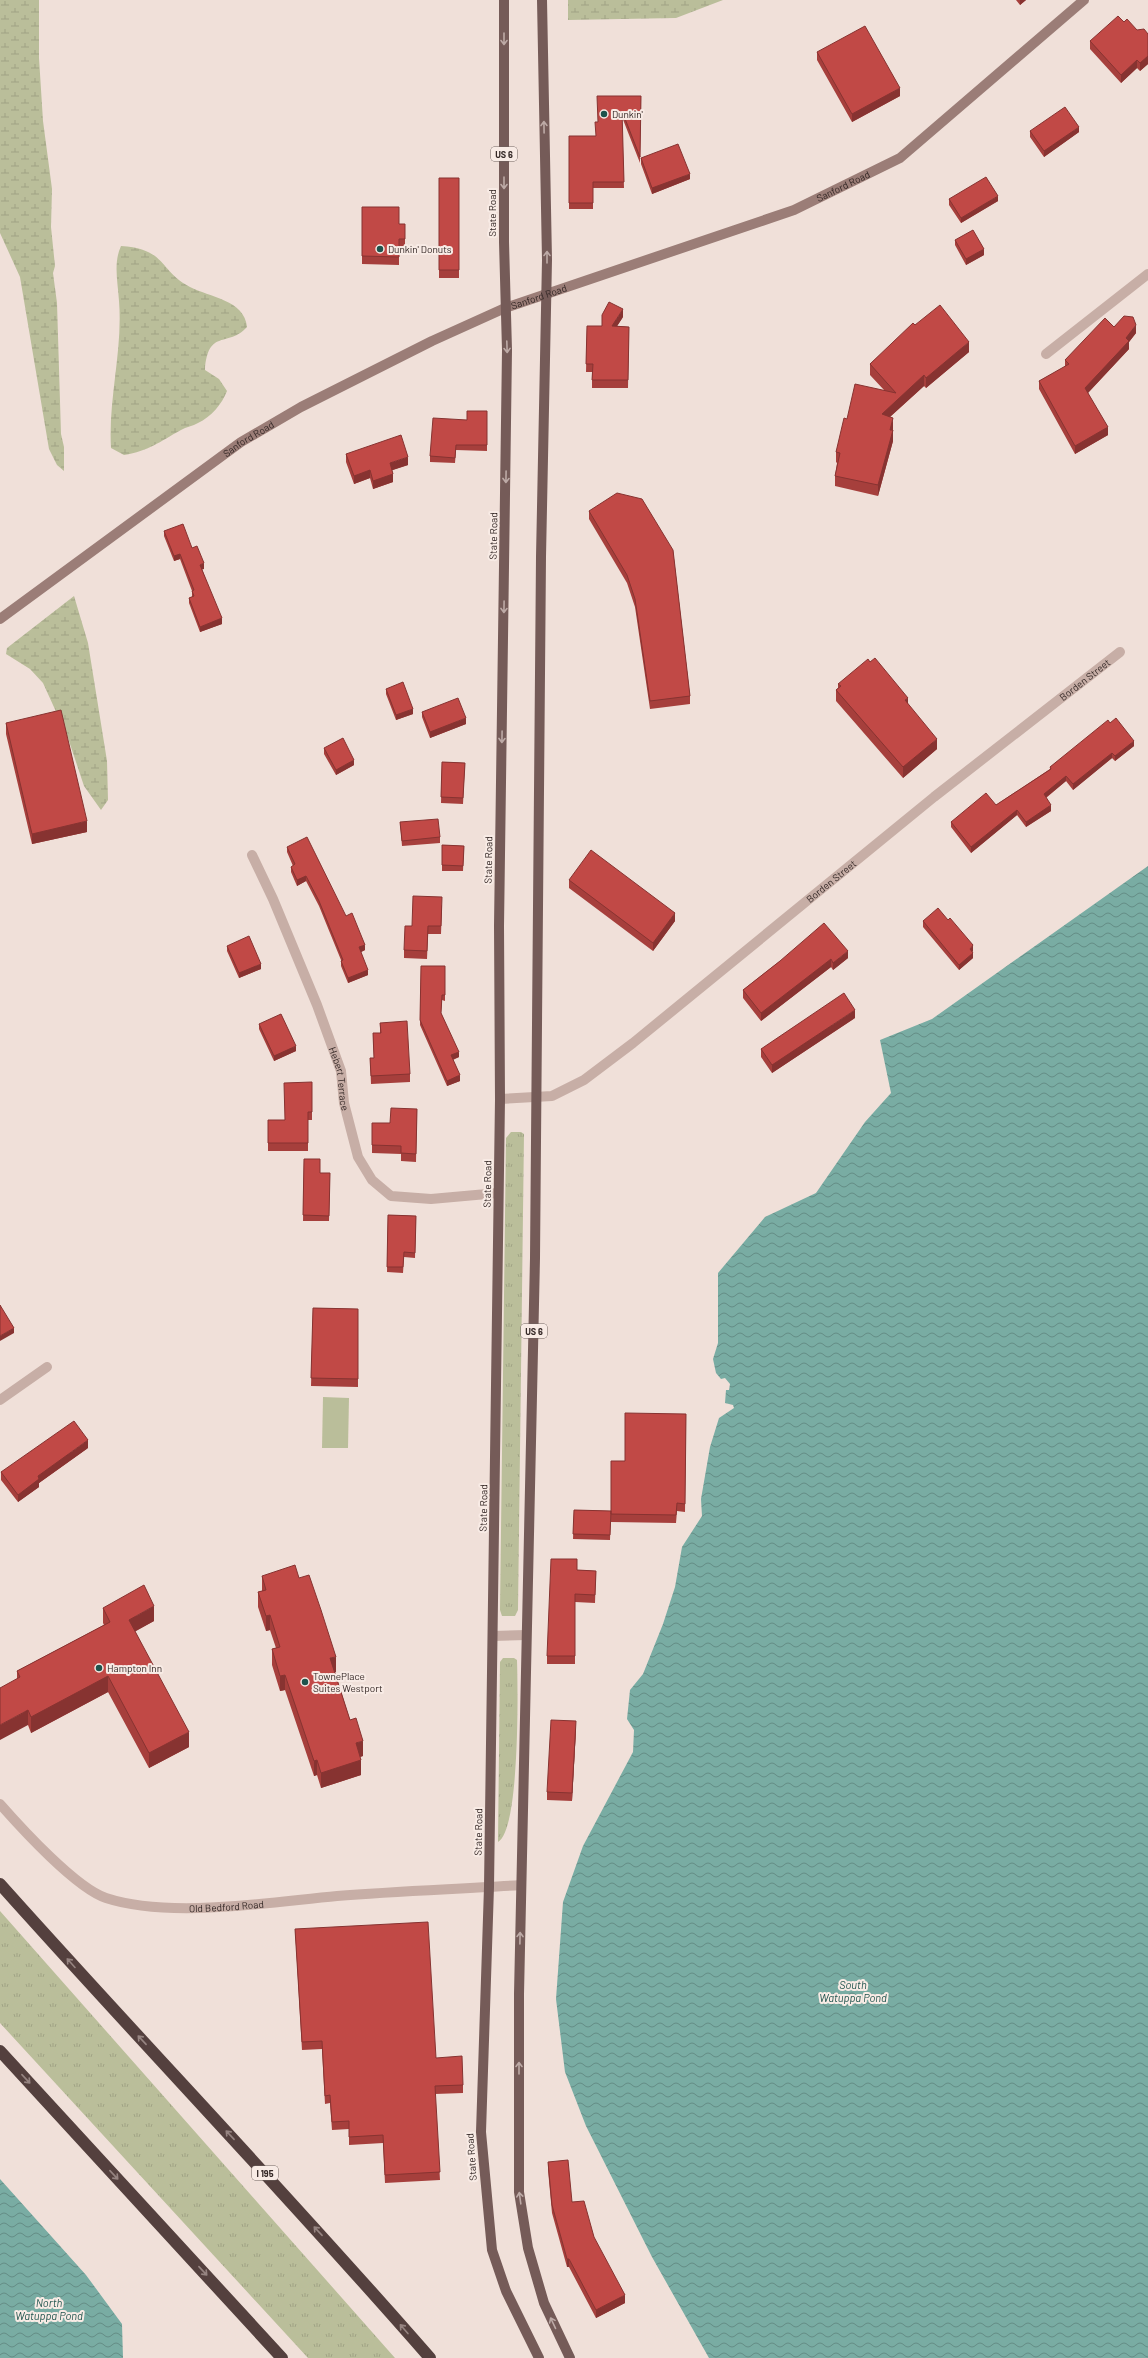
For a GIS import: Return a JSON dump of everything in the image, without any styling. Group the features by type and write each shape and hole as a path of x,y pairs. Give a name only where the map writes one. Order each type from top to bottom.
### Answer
{"highway":[{"name":"I 195","path":"0,1884 97,1992 325,2238 430,2358"},
{"path":"0,2051 282,2358"}],"main road":[{"name":"State Road","path":"504,0 505,308 507,350 499,926 500,1099 490,1887 481,2132 492,2250 506,2291 540,2358"},
{"name":"US 6","path":"542,0 546,296 535,1097 535,1266 521,1885 519,2192 528,2248 544,2303 570,2358"}],"street":[{"name":"Sanford Road","path":"0,619 241,442 301,407 432,341 505,308 546,296 794,210 900,158 1084,0"},
{"path":"1046,354 1148,274"},
{"name":"Borden Street","path":"500,1099 552,1096 584,1080 633,1043 934,797 1120,652"},
{"name":"Hebert Terrace","path":"252,855 273,899 320,1012 341,1071 344,1103 358,1157 372,1180 391,1196 431,1199 498,1193"},
{"path":"0,1400 47,1366"},
{"path":"493,1636 526,1635"},
{"name":"Old Bedford Road","path":"0,1804 41,1846 83,1885 105,1897 146,1906 214,1906 374,1893 521,1885"}],"green space":[{"path":"0,0 39,0 39,58 43,121 52,189 51,227 55,266 53,273 57,303 61,434 64,447 64,471 57,465 49,449 20,277 0,233"},
{"path":"568,0 723,0 676,18 568,20"},
{"path":"121,246 147,251 161,261 172,274 190,287 233,305 245,318 247,327 233,337 215,343 210,349 207,357 205,370 219,379 227,391 216,410 203,420 183,429 154,446 124,455 111,448 112,411 120,319 117,259"},
{"path":"74,596 88,643 107,761 108,800 101,810 84,786 68,738 43,683 30,669 6,654 7,648"},
{"path":"511,1132 521,1132 524,1134 518,1610 515,1616 502,1616 500,1610 506,1138"},
{"path":"323,1397 349,1398 348,1448 322,1448"},
{"path":"503,1658 514,1658 517,1660 518,1699 514,1787 505,1832 498,1842 500,1662"},
{"path":"0,1911 395,2358 308,2358 0,2023"}],"water":[{"name":"South Watuppa Pond","path":"1148,866 1148,2358 709,2358 652,2257 586,2126 565,2072 556,1999 563,1902 583,1846 633,1752 634,1730 627,1719 630,1690 643,1674 663,1624 675,1587 682,1547 702,1516 701,1499 710,1447 719,1418 734,1408 733,1405 725,1403 726,1390 729,1390 730,1384 725,1378 721,1379 716,1373 713,1359 718,1343 718,1273 765,1217 816,1193 865,1122 891,1093 880,1040 932,1019"},
{"name":"North Watuppa Pond","path":"0,2179 86,2275 122,2324 123,2358 0,2358"}],"building":[{"path":"1118,16 1124,22 1127,19 1137,30 1144,29 1148,34 1148,56 1140,63 1137,60 1121,75 1090,41"},
{"path":"865,26 900,88 852,114 817,52"},
{"path":"597,96 641,96 640,157 622,111 624,182 593,182 593,203 569,203 569,136 596,136 595,122 598,122"},
{"path":"1065,107 1079,127 1044,151 1030,131"},
{"path":"678,144 690,174 652,188 641,158"},
{"path":"986,177 998,196 961,218 949,199"},
{"path":"439,178 459,178 459,270 439,270"},
{"path":"362,207 399,207 399,224 405,224 405,239 399,239 399,257 362,256"},
{"path":"973,230 984,249 966,259 955,240"},
{"path":"609,302 623,309 612,326 629,327 628,380 592,380 593,364 586,364 587,326 602,326 602,315"},
{"path":"940,305 969,342 926,378 924,375 882,414 893,418 890,430 893,430 878,485 835,476 840,453 836,452 844,418 847,419 855,384 896,393 870,364 913,323 915,325"},
{"path":"1124,316 1133,317 1136,325 1126,338 1129,341 1085,388 1108,427 1075,446 1039,381 1069,364 1065,360 1105,318 1114,327"},
{"path":"467,411 487,411 487,445 456,445 455,458 430,456 433,418 467,420"},
{"path":"401,435 408,457 390,463 393,474 373,481 370,470 354,476 346,454"},
{"path":"617,493 642,499 673,550 690,696 650,701 635,599 627,575 589,511"},
{"path":"183,524 192,548 197,546 204,563 200,565 222,618 200,627 189,598 194,596 192,591 194,590 180,554 174,556 164,531"},
{"path":"875,658 908,698 905,700 937,739 903,767 836,690 841,686 838,684 868,659 870,662"},
{"path":"403,682 413,709 396,715 386,689"},
{"path":"458,698 466,718 430,732 422,712"},
{"path":"61,710 87,821 32,834 6,723"},
{"path":"1116,718 1134,741 1115,756 1112,753 1073,784 1066,776 1044,794 1051,805 1026,822 1017,810 971,847 951,822 986,793 996,805 1051,769 1050,767 1108,720 1110,723"},
{"path":"343,738 354,760 336,770 324,748"},
{"path":"442,762 465,763 463,798 441,797"},
{"path":"438,819 440,837 402,841 400,822"},
{"path":"307,837 346,916 352,913 365,945 359,947 368,970 348,978 341,961 343,960 319,901 306,876 297,880 291,867 295,864 287,847"},
{"path":"442,845 464,846 463,866 442,865"},
{"path":"591,850 675,913 653,943 569,880"},
{"path":"413,896 442,897 441,926 428,926 427,951 404,950 405,926 412,926"},
{"path":"938,908 948,920 950,918 973,945 970,949 973,953 959,965 923,921"},
{"path":"824,923 848,951 833,963 831,959 761,1013 743,990 780,961"},
{"path":"249,936 261,964 239,973 227,946"},
{"path":"421,966 445,966 445,995 442,995 441,1013 459,1052 451,1055 460,1075 447,1081 420,1020"},
{"path":"844,993 855,1010 772,1065 761,1049"},
{"path":"281,1014 296,1046 274,1056 259,1024"},
{"path":"407,1021 410,1074 371,1076 370,1058 374,1058 373,1033 381,1033 380,1023"},
{"path":"312,1082 312,1112 308,1112 308,1143 268,1143 268,1120 285,1120 284,1083"},
{"path":"391,1108 417,1109 416,1154 401,1153 401,1146 372,1145 372,1123 390,1123"},
{"path":"304,1159 320,1159 320,1173 330,1173 329,1216 303,1215"},
{"path":"388,1215 416,1216 415,1253 404,1252 403,1267 387,1267"},
{"path":"0,1305 14,1328 0,1336"},
{"path":"313,1308 358,1309 358,1379 311,1378"},
{"path":"625,1413 686,1414 685,1504 677,1503 676,1515 611,1514 611,1461 625,1461"},
{"path":"74,1421 88,1440 38,1476 39,1479 18,1495 1,1472"},
{"path":"574,1510 611,1511 610,1535 573,1534"},
{"path":"551,1559 577,1559 577,1570 596,1571 595,1595 575,1594 575,1656 547,1656"},
{"name":"TownePlace Suites Westport","path":"295,1565 299,1578 309,1575 336,1657 330,1658 350,1720 356,1718 363,1741 356,1743 361,1760 321,1773 317,1760 314,1761 285,1675 280,1676 272,1649 280,1647 270,1615 266,1616 258,1592 266,1590 262,1576"},
{"name":"Hampton Inn","path":"144,1585 154,1606 129,1620 189,1732 149,1753 108,1676 31,1717 28,1710 0,1725 0,1688 20,1677 17,1671 110,1622 103,1608"},
{"path":"551,1720 576,1721 572,1793 547,1792"},
{"path":"428,1922 436,2058 462,2056 463,2085 435,2086 440,2172 385,2175 383,2135 349,2137 349,2121 332,2122 330,2095 325,2096 322,2041 302,2042 295,1929"},
{"path":"568,2160 572,2202 584,2201 594,2237 625,2295 596,2310 569,2259 567,2259 552,2205 548,2162"}],"place":[{"name":"Dunkin'","path":"604,114"},
{"name":"Dunkin' Donuts","path":"380,249"},
{"name":"Hampton Inn","path":"99,1668"},
{"name":"TownePlace Suites Westport","path":"305,1682"}]}
